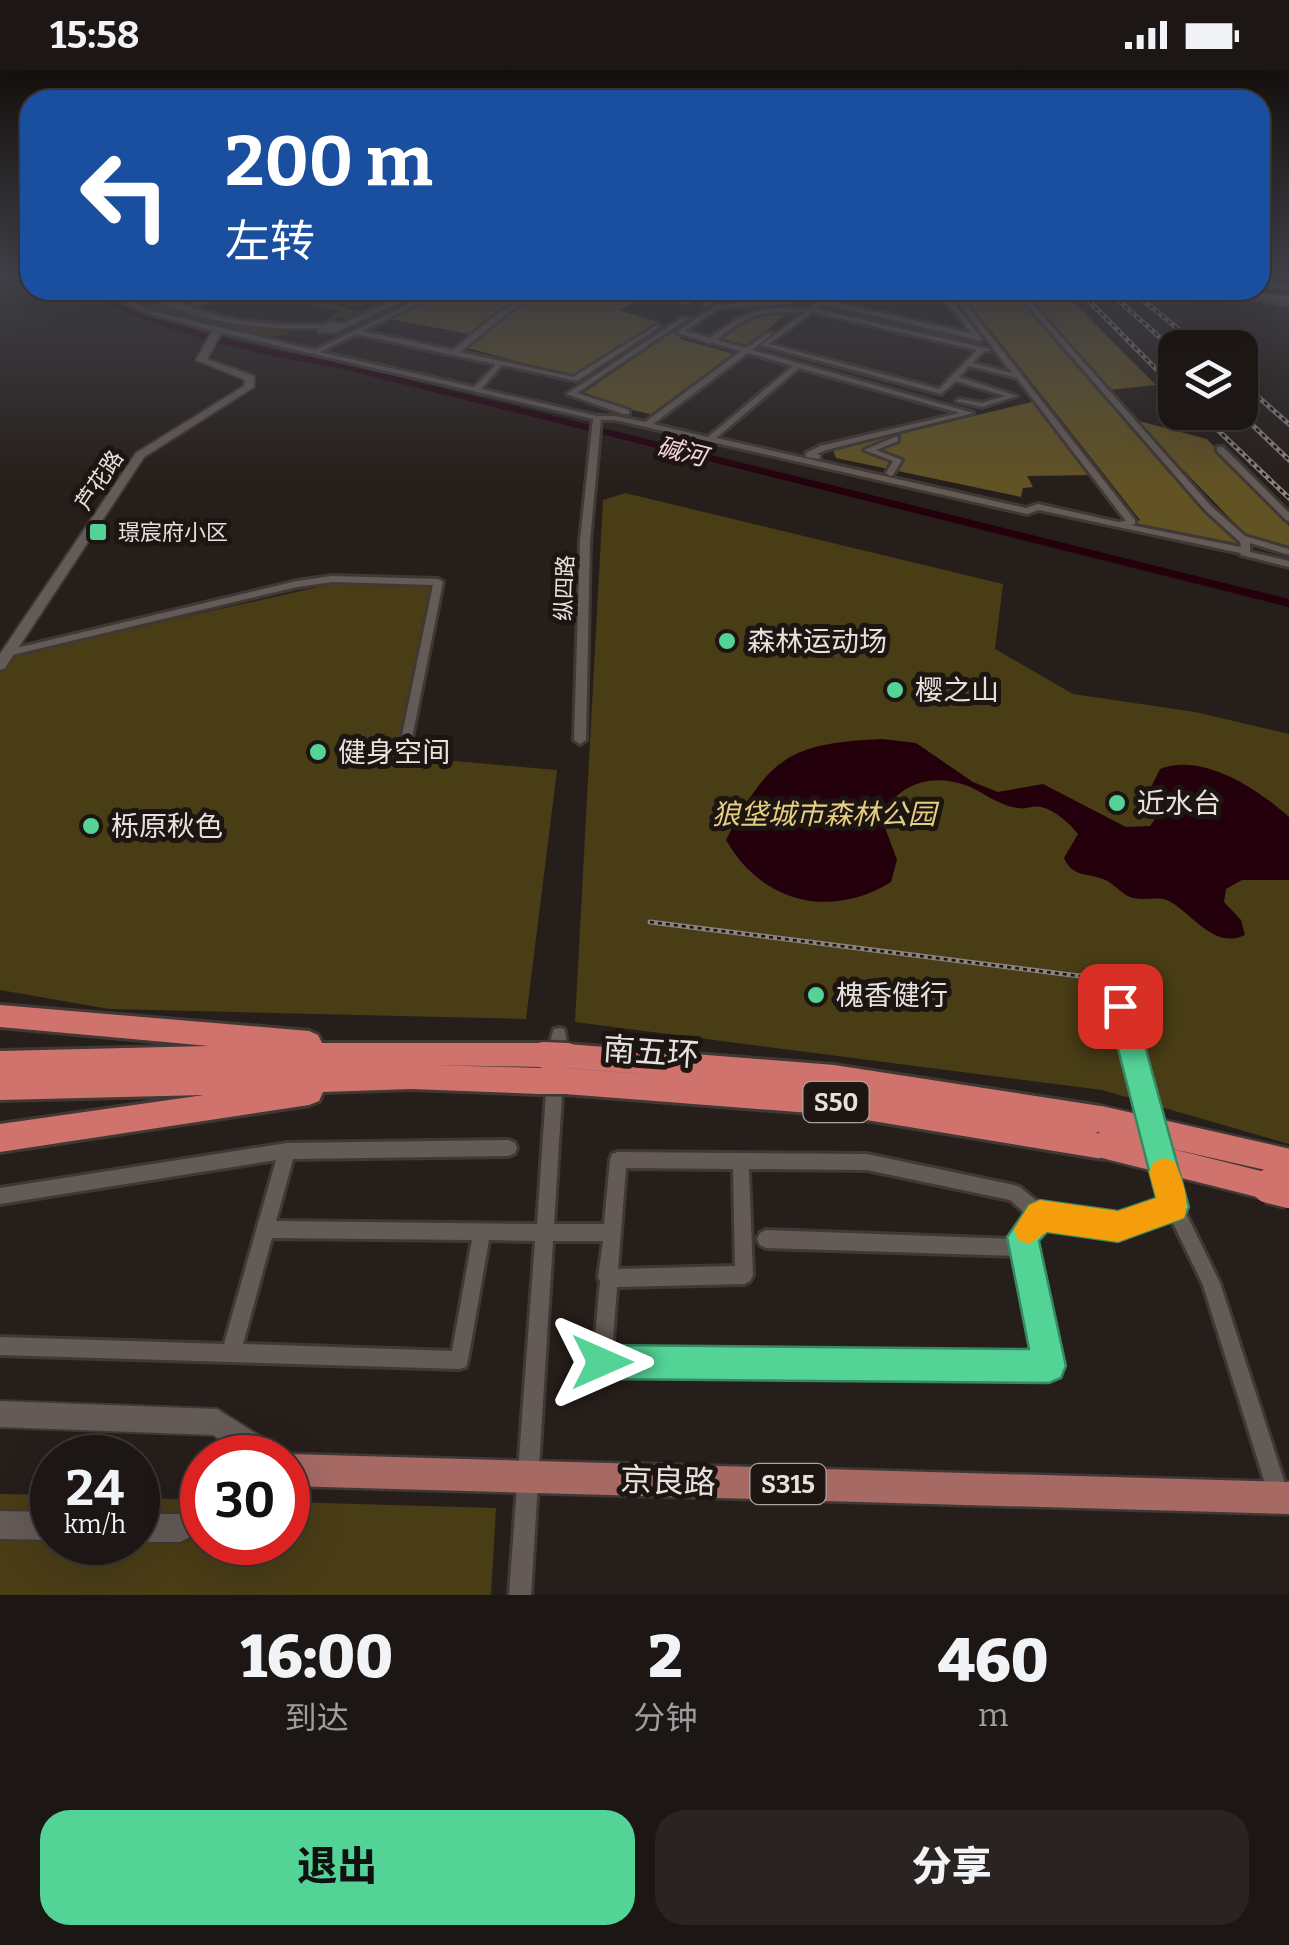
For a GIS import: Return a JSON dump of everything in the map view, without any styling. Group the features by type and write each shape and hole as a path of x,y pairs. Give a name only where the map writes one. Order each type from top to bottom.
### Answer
{"highway":[{"path":"0,1016 417,1065"},
{"name":"南五环","path":"0,1063 555,1062 836,1102 1102,1132 1289,1162"},
{"path":"0,1138 417,1065"},
{"name":"南五环","path":"0,1088 417,1065"},
{"name":"南五环","path":"1102,1132 1289,1190"}],"main road":[{"name":"京良路","path":"310,1471 1284,1498"}],"street":[{"name":"芦花路","path":"4,659 140,454 248,387 250,378 203,363 211,344"},
{"path":"290,344 597,418 651,422 757,344"},
{"path":"318,350 330,344"},
{"path":"413,344 574,379 631,344"},
{"path":"454,353 465,344"},
{"path":"647,344 571,394 710,439 1027,511 1038,507"},
{"path":"710,344 968,412"},
{"path":"765,344 769,349 942,392 981,350"},
{"path":"960,344 1000,350"},
{"path":"979,344 981,350"},
{"path":"994,344 1133,518 1118,525"},
{"path":"1064,344 1208,508 1242,538 1289,552"},
{"path":"769,349 765,352 973,404 1013,396 956,376"},
{"path":"477,388 498,366 496,362"},
{"path":"968,364 1021,377"},
{"path":"710,439 797,366"},
{"path":"956,376 1035,395"},
{"path":"1035,395 808,455 1289,564"},
{"path":"890,473 898,460 871,454 871,446 967,421 968,412"},
{"name":"纵四路","path":"580,740 585,541 597,418"},
{"path":"1220,448 1289,518"},
{"path":"1242,538 1244,554"},
{"path":"4,659 297,584 332,578 438,582 405,750"},
{"path":"1120,1006 1174,1207 1211,1283 1284,1498"},
{"path":"520,1595 555,1062"},
{"path":"0,1196 287,1151 509,1148"},
{"path":"231,1353 287,1151"},
{"path":"1040,1216 1023,1237 1049,1366 602,1362 609,1233 618,1160 867,1162 1014,1193 1040,1216 1118,1226 1174,1207"},
{"path":"606,1278 744,1275 741,1162"},
{"path":"267,1229 609,1233"},
{"path":"0,1346 459,1360 482,1230"},
{"path":"766,1240 1025,1248"},
{"path":"0,1414 217,1422 236,1435"},
{"path":"0,1525 30,1526"}],"green space":[{"name":"狼垡城市森林公园","path":"625,493 1003,584 995,649 1073,694 1195,712 1289,734 1289,1144 1102,1090 575,1022 603,500"},
{"path":"332,584 430,585 397,756 557,770 526,1019 109,1009 0,990 0,658"},
{"path":"0,1494 30,1495 30,1565 160,1565 160,1499 180,1499 180,1565 310,1565 310,1503 496,1508 491,1595 0,1595"}],"shaded area":[{"path":"469,344 638,344 585,380 465,347"},
{"path":"654,344 699,344 734,354 654,415 578,397"},
{"path":"1002,344 1061,344 1200,506 1237,537 1237,549 1129,525 1140,520"},
{"path":"1070,344 1115,344 1156,385 1109,390"},
{"path":"1036,401 1092,475 1027,476 1033,487 1023,488 1021,497 836,458 833,450"},
{"path":"1135,420 1158,426 1158,430 1207,439 1289,526 1289,549 1246,535"},
{"path":"882,739 916,743 973,782 998,792 1043,784 1126,827 1150,826 1163,807 1152,785 1160,769 1194,765 1211,769 1246,785 1289,817 1289,880 1242,880 1226,889 1224,902 1241,920 1245,935 1223,938 1204,929 1169,901 1130,897 1107,881 1071,868 1064,858 1078,834 1051,811 1011,807 968,786 941,780 907,788 880,814 897,860 891,882 868,894 821,902 799,898 778,891 741,861 726,840 755,791 784,761 824,745"}],"waterway":[{"name":"碱河","path":"235,344 338,365 1289,603"}],"railway":[{"path":"1132,344 1158,371"},
{"path":"1258,397 1289,424"},
{"path":"1218,430 1289,498"},
{"path":"1258,430 1289,460"},
{"path":"650,922 1159,986"}],"slow traffic":[{"path":"1029,1229 1040,1216 1118,1226 1174,1207 1164,1172"}],"place":[{"name":"璟宸府小区","path":"98,532"},
{"name":"森林运动场","path":"727,641"},
{"name":"樱之山","path":"895,690"},
{"name":"健身空间","path":"318,752"},
{"name":"近水台","path":"1117,803"},
{"name":"栎原秋色","path":"91,826"},
{"name":"槐香健行","path":"816,995"}],"route":[{"path":"602,1362 1049,1366 1023,1237 1040,1216 1118,1226 1174,1207 1120,1006"}]}
